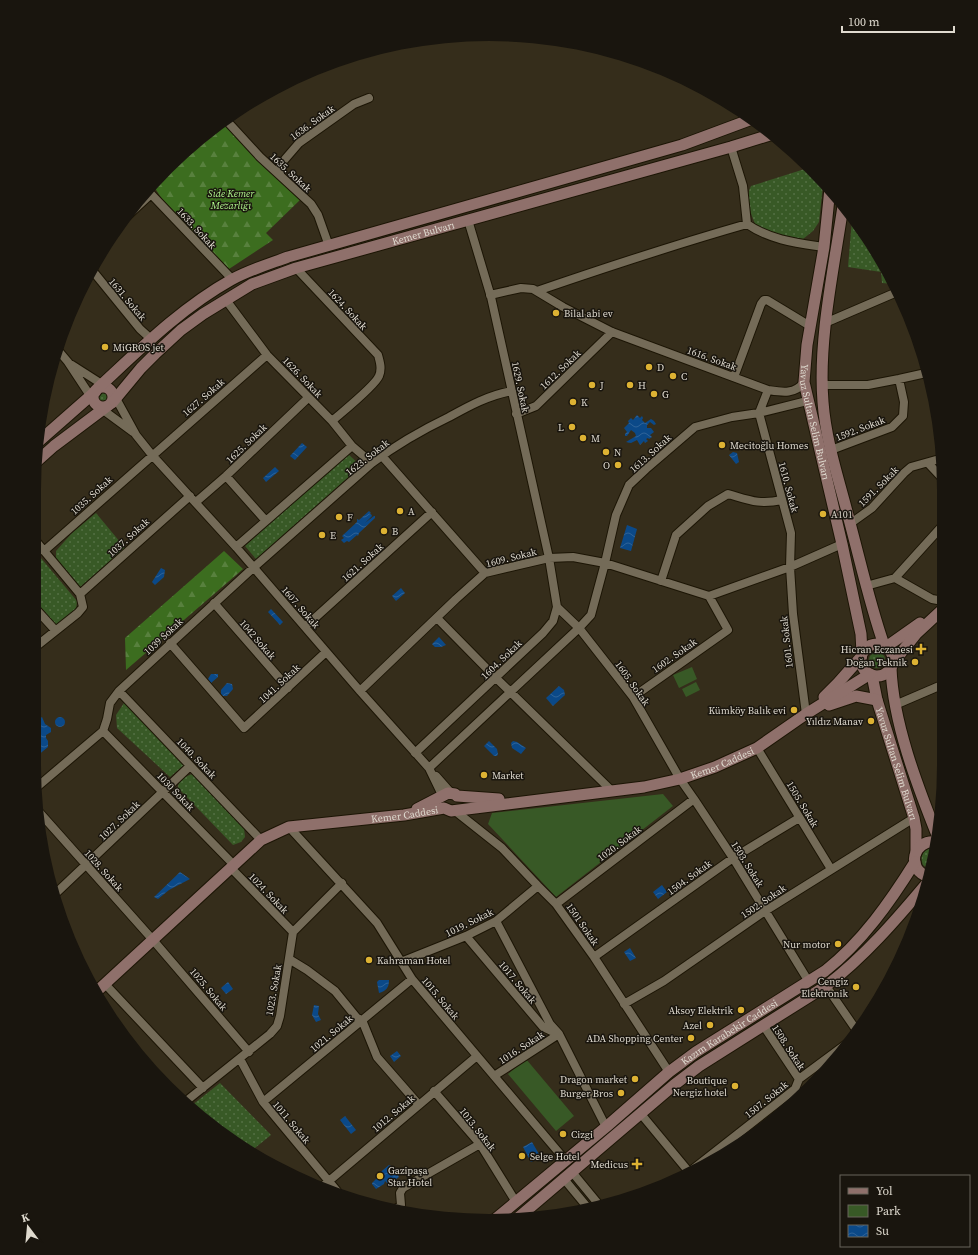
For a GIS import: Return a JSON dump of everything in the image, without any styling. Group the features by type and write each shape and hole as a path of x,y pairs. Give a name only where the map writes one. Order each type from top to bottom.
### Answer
{"main road":[{"name":"Kemer Bulvarı","path":"42,456 103,397 152,339 210,292 232,279 262,266 329,246 682,145 745,122"},
{"name":"Kemer Bulvarı","path":"44,438 103,397 141,368 181,330 203,314 252,284 296,268 766,137"},
{"name":"Yavuz Sultan Selim Bulvarı","path":"829,198 824,247 810,326 804,382 807,401 842,544 861,634 862,655"},
{"name":"Yavuz Sultan Selim Bulvarı","path":"842,213 825,323 822,385 825,420 831,450 866,586 885,646"},
{"path":"885,646 937,613"},
{"path":"892,666 892,654 885,646 873,644 865,649 862,655 862,667 871,675 879,676 884,674 892,666 916,634 937,614"},
{"name":"Kemer Caddesi","path":"806,714 838,684 862,655"},
{"name":"Yavuz Sultan Selim Bulvarı","path":"892,666 892,690 895,706 911,760 933,824"},
{"name":"Yavuz Sultan Selim Bulvarı","path":"871,675 877,700 914,818 916,829 915,857"},
{"name":"Kemer Caddesi","path":"100,988 261,840 289,827 404,816 450,801 526,801 644,787 680,779 716,767 757,748 806,714 871,675"},
{"path":"806,714 856,696 877,700"},
{"path":"924,875 919,871 915,857 924,844 930,842"},
{"name":"Kazım Karabekir Caddesi","path":"502,1214 606,1127 669,1072 703,1048 825,971 852,947 868,929 894,894 915,857"},
{"name":"Kazım Karabekir Caddesi","path":"524,1212 674,1085 699,1066 826,986 845,972 865,953 919,893"},
{"path":"908,905 915,903"}],"street":[{"name":"1636. Sokak","path":"280,175 280,165 299,143 354,104 369,98"},
{"name":"1635. Sokak","path":"230,124 260,157 311,204 318,215 329,246"},
{"path":"731,147 743,186 747,224"},
{"name":"1633. Sokak","path":"152,194 232,279"},
{"name":"1629. Sokak","path":"468,220 490,295 549,558"},
{"path":"490,295 521,288 530,288 537,291 668,247 747,224 774,238 824,247"},
{"name":"1624. Sokak","path":"296,268 378,355 381,365 379,377 332,421"},
{"name":"1631. Sokak","path":"96,275 140,329 152,339"},
{"name":"1616. Sokak","path":"537,291 563,307 612,332 768,390 780,392 794,391 804,382"},
{"path":"825,323 892,294"},
{"name":"1626. Sokak","path":"226,300 267,355 332,421 352,446 372,463"},
{"path":"734,377 761,304 764,300 767,300 810,326"},
{"name":"1612. Sokak","path":"516,414 536,406 612,332"},
{"path":"62,355 103,397"},
{"name":"1627. Sokak","path":"152,455 267,355"},
{"path":"68,362 103,397"},
{"path":"822,385 868,385 922,374"},
{"name":"1592. Sokak","path":"831,450 892,427 903,416 904,402 899,379"},
{"path":"759,413 768,390"},
{"name":"1623. Sokak","path":"253,568 372,463 382,456 435,424 479,401 491,396 512,391"},
{"name":"1607. Sokak","path":"103,397 136,435"},
{"name":"1607. Sokak","path":"103,397 152,455 193,499 429,768 450,801"},
{"name":"1625. Sokak","path":"193,499 226,476 308,398"},
{"name":"1613. Sokak","path":"429,768 579,628 591,615 616,515 629,485 646,468 695,427 732,417 759,413 807,401"},
{"name":"1610. Sokak","path":"759,413 791,533 790,567"},
{"path":"236,548 352,446"},
{"name":"1035. Sokak","path":"44,551 152,455"},
{"path":"382,456 485,573"},
{"name":"1591. Sokak","path":"851,523 872,508 911,467 936,460"},
{"path":"928,462 936,472"},
{"path":"226,476 266,521"},
{"path":"661,581 676,535 708,506 728,494 752,502 765,503 782,500"},
{"name":"1037. Sokak","path":"80,594 193,499"},
{"name":"1621. Sokak","path":"305,627 432,512"},
{"path":"866,586 895,578 937,532"},
{"path":"709,596 790,567 842,544"},
{"path":"41,547 80,594 83,606 78,613 41,642"},
{"name":"1609. Sokak","path":"360,691 461,594 485,573 549,558 573,557 605,563 709,596"},
{"path":"549,558 557,607"},
{"name":"1601. Sokak","path":"790,567 793,614 806,714"},
{"name":"1039 Sokak","path":"103,731 110,704 119,691 253,568"},
{"path":"895,578 932,599 937,599"},
{"name":"1602. Sokak","path":"633,697 728,630 709,596"},
{"name":"1042 Sokak","path":"214,603 288,688"},
{"name":"1605. Sokak","path":"557,607 579,628 633,697 680,779"},
{"name":"1604. Sokak","path":"415,753 543,633 552,621 557,607"},
{"path":"41,615 55,630"},
{"path":"437,618 510,692 612,791"},
{"name":"1041. Sokak","path":"170,643 244,728 326,652"},
{"path":"895,706 937,687"},
{"name":"1040. Sokak","path":"119,691 261,840"},
{"path":"42,783 103,731"},
{"name":"1030 Sokak","path":"103,731 163,792 232,867"},
{"name":"1505. Sokak","path":"757,748 831,869"},
{"name":"1027. Sokak","path":"59,891 190,766"},
{"name":"1503. Sokak","path":"680,779 733,858 809,982"},
{"name":"1020. Sokak","path":"556,904 694,799"},
{"name":"1501 Sokak","path":"450,801 502,848 556,904 594,957 669,1072"},
{"name":"1028. Sokak","path":"44,818 153,940"},
{"name":"1504. Sokak","path":"594,957 733,858 800,818"},
{"name":"1502. Sokak","path":"624,1004 664,981 765,911 914,818"},
{"name":"1015. Sokak","path":"289,827 377,923 412,979 566,1160"},
{"name":"1024. Sokak","path":"232,867 293,932"},
{"path":"293,932 342,884"},
{"name":"1019. Sokak","path":"401,962 466,936 496,922 538,886"},
{"name":"1017. Sokak","path":"496,922 550,1024 559,1034 606,1127"},
{"name":"1023. Sokak","path":"189,1099 249,1052 277,1026 280,1016 293,932"},
{"name":"1017. Sokak","path":"466,936 543,1027 559,1034"},
{"name":"1025. Sokak","path":"153,940 249,1052"},
{"path":"289,959 307,970 335,991 357,1018 362,1020 377,1057 419,1105"},
{"name":"1021. Sokak","path":"263,1102 412,979"},
{"path":"105,984 203,1088"},
{"path":"826,986 853,1026"},
{"name":"1508. Sokak","path":"763,1025 798,1079"},
{"name":"1016. Sokak","path":"494,1076 559,1034"},
{"name":"1507. Sokak","path":"798,1090 798,1079 831,1055"},
{"name":"1012. Sokak","path":"326,1183 477,1056"},
{"name":"1011. Sokak","path":"240,1059 263,1102 326,1183"},
{"name":"1013. Sokak","path":"434,1092 480,1144 516,1202"},
{"name":"1507. Sokak","path":"722,1148 782,1105"},
{"path":"641,1114 686,1168"},
{"path":"401,1205 400,1193 403,1188 480,1144"},
{"path":"568,1175 595,1201"},
{"path":"568,1175 585,1203"}],"green space":[{"name":"Side Kemer Mezarlığı","path":"229,125 301,199 266,233 273,240 229,269 162,199 156,190 172,172 194,152"},
{"path":"803,170 822,190 819,222 813,231 803,239 779,237 756,226 748,201 751,186"},
{"path":"851,226 881,272 848,267"},
{"path":"881,273 887,283 882,283"},
{"path":"101,392 105,392 107,393 107,401 101,402 98,399 98,395"},
{"path":"348,454 361,466 256,559 245,546"},
{"path":"96,513 125,548 80,587 56,560 56,551 72,533"},
{"path":"224,551 243,569 126,670 125,638"},
{"path":"41,558 77,601 76,610 56,625 41,607"},
{"path":"874,652 880,652 885,657 883,666 880,668 874,668 869,663 869,657"},
{"path":"692,667 697,679 679,688 673,675"},
{"path":"696,682 700,690 686,697 682,689"},
{"path":"124,703 183,761 184,765 170,777 117,728 116,715"},
{"path":"193,774 198,777 244,828 245,837 241,842 233,845 178,788 181,780"},
{"path":"663,794 673,806 556,897 488,824 492,813"},
{"path":"928,849 925,866 923,865 922,855"},
{"path":"526,1059 574,1116 556,1131 508,1074"},
{"path":"220,1083 271,1135 255,1148 216,1121 194,1103"}],"water":[{"path":"637,415 640,418 642,416 642,420 645,423 651,419 656,424 654,425 650,422 647,425 647,428 651,428 654,432 650,435 652,437 646,439 648,441 645,443 644,441 640,445 637,440 631,443 626,442 636,436 631,430 627,436 625,436 627,432 624,428 629,423 628,421 631,418 633,420"},
{"path":"302,443 307,447 295,460 290,456"},
{"path":"733,452 737,453 739,462 736,464 729,455"},
{"path":"275,467 279,471 266,482 263,478"},
{"path":"369,511 371,513 369,514 372,516 365,523 374,516 375,518 359,533 358,536 357,535 349,542 347,541 344,543 341,540 344,538 342,536 357,522 357,519 359,520"},
{"path":"627,525 637,529 631,551 620,548"},
{"path":"161,568 165,570 164,577 155,585 152,582"},
{"path":"401,588 405,593 396,601 392,596"},
{"path":"271,609 283,622 280,625 268,612"},
{"path":"439,637 446,645 435,647 432,644"},
{"path":"211,674 218,674 218,677 211,683 208,679"},
{"path":"227,683 232,684 233,689 227,696 223,696 221,694 221,690"},
{"path":"559,686 564,690 565,695 553,706 546,698"},
{"path":"42,717 45,724 51,728 51,732 46,735 48,747 41,753"},
{"path":"58,717 62,717 65,722 62,727 58,727 55,724 55,720"},
{"path":"489,741 497,749 497,756 494,756 484,746"},
{"path":"513,741 526,748 521,754 512,748 511,743"},
{"path":"180,872 190,879 169,890 158,899 154,897"},
{"path":"662,885 667,892 658,899 653,892"},
{"path":"630,948 636,958 630,961 624,952"},
{"path":"379,980 389,980 387,989 379,993 377,982"},
{"path":"228,982 233,989 226,994 221,988"},
{"path":"314,1005 319,1006 318,1014 321,1020 316,1022 312,1015"},
{"path":"397,1051 401,1056 394,1062 390,1056"},
{"path":"345,1116 356,1130 351,1134 340,1120"},
{"path":"532,1142 539,1154 536,1156 538,1159 531,1162 523,1147"},
{"path":"389,1165 399,1177 389,1185 385,1181 384,1184 376,1189 372,1183 377,1178 377,1175"}],"place":[{"name":"Bilal abi ev","path":"556,313"},
{"name":"MiGROS jet","path":"105,347"},
{"name":"D","path":"649,367"},
{"name":"C","path":"673,376"},
{"name":"J","path":"592,385"},
{"name":"H","path":"630,385"},
{"name":"G","path":"654,394"},
{"name":"K","path":"573,402"},
{"name":"L","path":"572,427"},
{"name":"M","path":"583,438"},
{"name":"Mecitoğlu Homes","path":"722,445"},
{"name":"N","path":"606,452"},
{"name":"O","path":"618,465"},
{"name":"A","path":"400,511"},
{"name":"A101","path":"823,514"},
{"name":"F","path":"339,517"},
{"name":"B","path":"384,531"},
{"name":"E","path":"322,535"},
{"name":"Hicran Eczanesi","path":"921,649"},
{"name":"Doğan Teknik","path":"915,662"},
{"name":"Kümköy Balık evi","path":"794,710"},
{"name":"Yıldız Manav","path":"871,721"},
{"name":"Market","path":"484,775"},
{"name":"Nur motor","path":"838,944"},
{"name":"Kahraman Hotel","path":"369,960"},
{"name":"Cengiz Elektronik","path":"856,987"},
{"name":"Aksoy Elektrik","path":"741,1010"},
{"name":"Azel","path":"710,1025"},
{"name":"ADA Shopping Center","path":"691,1038"},
{"name":"Dragon market","path":"635,1079"},
{"name":"Boutique Nergiz hotel","path":"735,1086"},
{"name":"Burger Bros","path":"621,1093"},
{"name":"Cizgi","path":"563,1134"},
{"name":"Selge Hotel","path":"522,1156"},
{"name":"Medicus","path":"637,1164"},
{"name":"Gazipaşa Star Hotel","path":"380,1176"}]}
